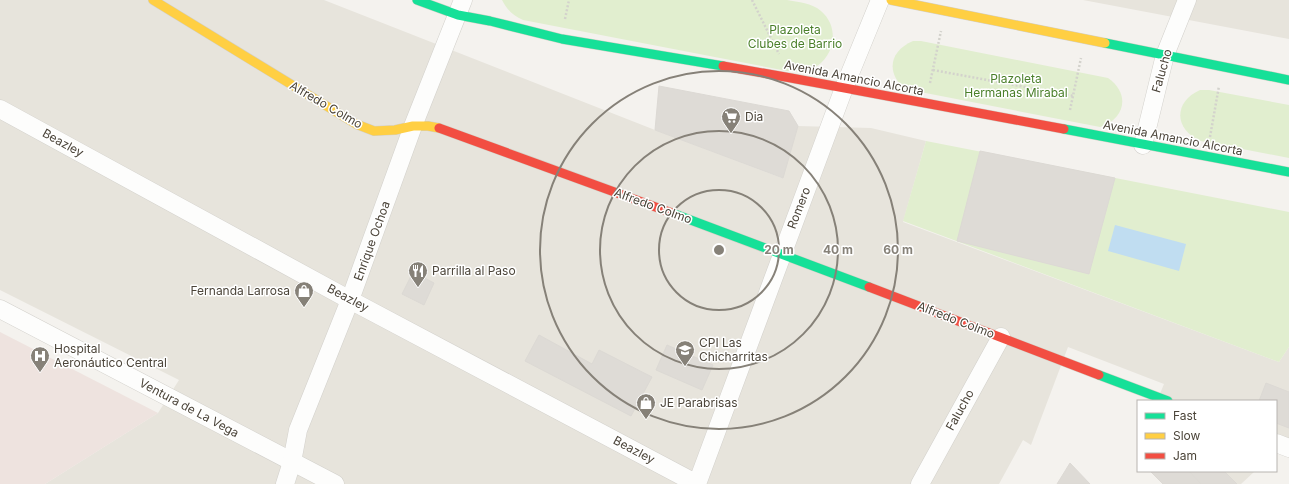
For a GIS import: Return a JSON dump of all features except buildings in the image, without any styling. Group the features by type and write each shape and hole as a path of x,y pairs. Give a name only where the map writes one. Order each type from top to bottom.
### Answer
{"main road":[{"name":"Alfredo Colmo","path":"153,0 356,124 374,131 395,130 413,126 442,128 782,254 1165,400"},
{"name":"Avenida Amancio Alcorta","path":"417,0 460,7 490,21 562,39 791,78 1289,172"},
{"path":"891,0 1289,80"}],"street":[{"name":"Romero","path":"697,484 844,88 880,0"},
{"name":"Falucho","path":"1143,145 1165,55 1187,0"},
{"name":"Enrique Ochoa","path":"285,484 292,462 298,430 350,300 413,126 460,7"},
{"name":"Beazley","path":"0,109 350,300 697,484"},
{"name":"Ventura de La Vega","path":"0,309 335,484"},
{"name":"Falucho","path":"920,484 1001,337"},
{"path":"1277,443 1289,448"}],"path":[{"path":"752,0 791,78"},
{"path":"926,103 945,11"},
{"path":"1065,130 1074,96 1085,39"},
{"path":"1206,157 1223,67"},
{"path":"933,70 1074,96"}],"shaded area":[{"path":"0,0 324,0 655,130 782,178 798,126 871,128 926,141 903,222 1279,362 1289,347 1289,440 1277,451 1277,400 1157,400 1164,384 1068,347 1031,445 1023,440 999,484 45,484 158,413 179,380 0,290"},
{"path":"1083,0 1289,0 1289,39"},
{"name":"Hospital Aeronáutico Central","path":"0,332 158,413 45,484 0,484"},
{"path":"1223,472 1254,472 1241,484 1234,484"}],"green space":[{"name":"Plazoleta Clubes de Barrio","path":"502,0 787,0 800,2 821,11 831,26 833,34 832,43 826,58 812,69 787,71 523,20 511,12"},
{"name":"Plazoleta Hermanas Mirabal","path":"913,41 921,41 1108,78 1120,91 1122,105 1120,112 1109,123 1100,127 905,89 895,76 893,63 899,50"},
{"path":"1200,90 1209,90 1289,105 1289,158 1201,141 1192,136 1182,123 1180,116 1181,109 1185,101 1191,95"},
{"path":"926,141 1289,212 1289,347 1279,362 903,221"}],"water":[{"path":"1115,225 1186,244 1179,271 1108,251"}],"traffic: fast":[{"path":"417,0 458,15 490,21 562,39 723,66"},
{"path":"1105,43 1289,80"},
{"path":"1064,129 1289,172"},
{"path":"672,213 869,287"},
{"path":"1099,375 1165,400"}],"traffic: slow":[{"path":"153,0 356,124 374,131 395,130 413,126 439,128"},
{"path":"891,0 1105,43"}],"traffic: jam":[{"path":"723,66 1064,129"},
{"path":"439,128 672,213"},
{"path":"869,287 1099,375"}],"place":[{"name":"Dia","path":"731,134"},
{"name":"Parrilla al Paso","path":"418,288"},
{"name":"Fernanda Larrosa","path":"304,308"},
{"name":"CPI Las Chicharritas","path":"685,367"},
{"name":"Hospital Aeronáutico Central","path":"40,373"},
{"name":"JE Parabrisas","path":"646,420"}]}
